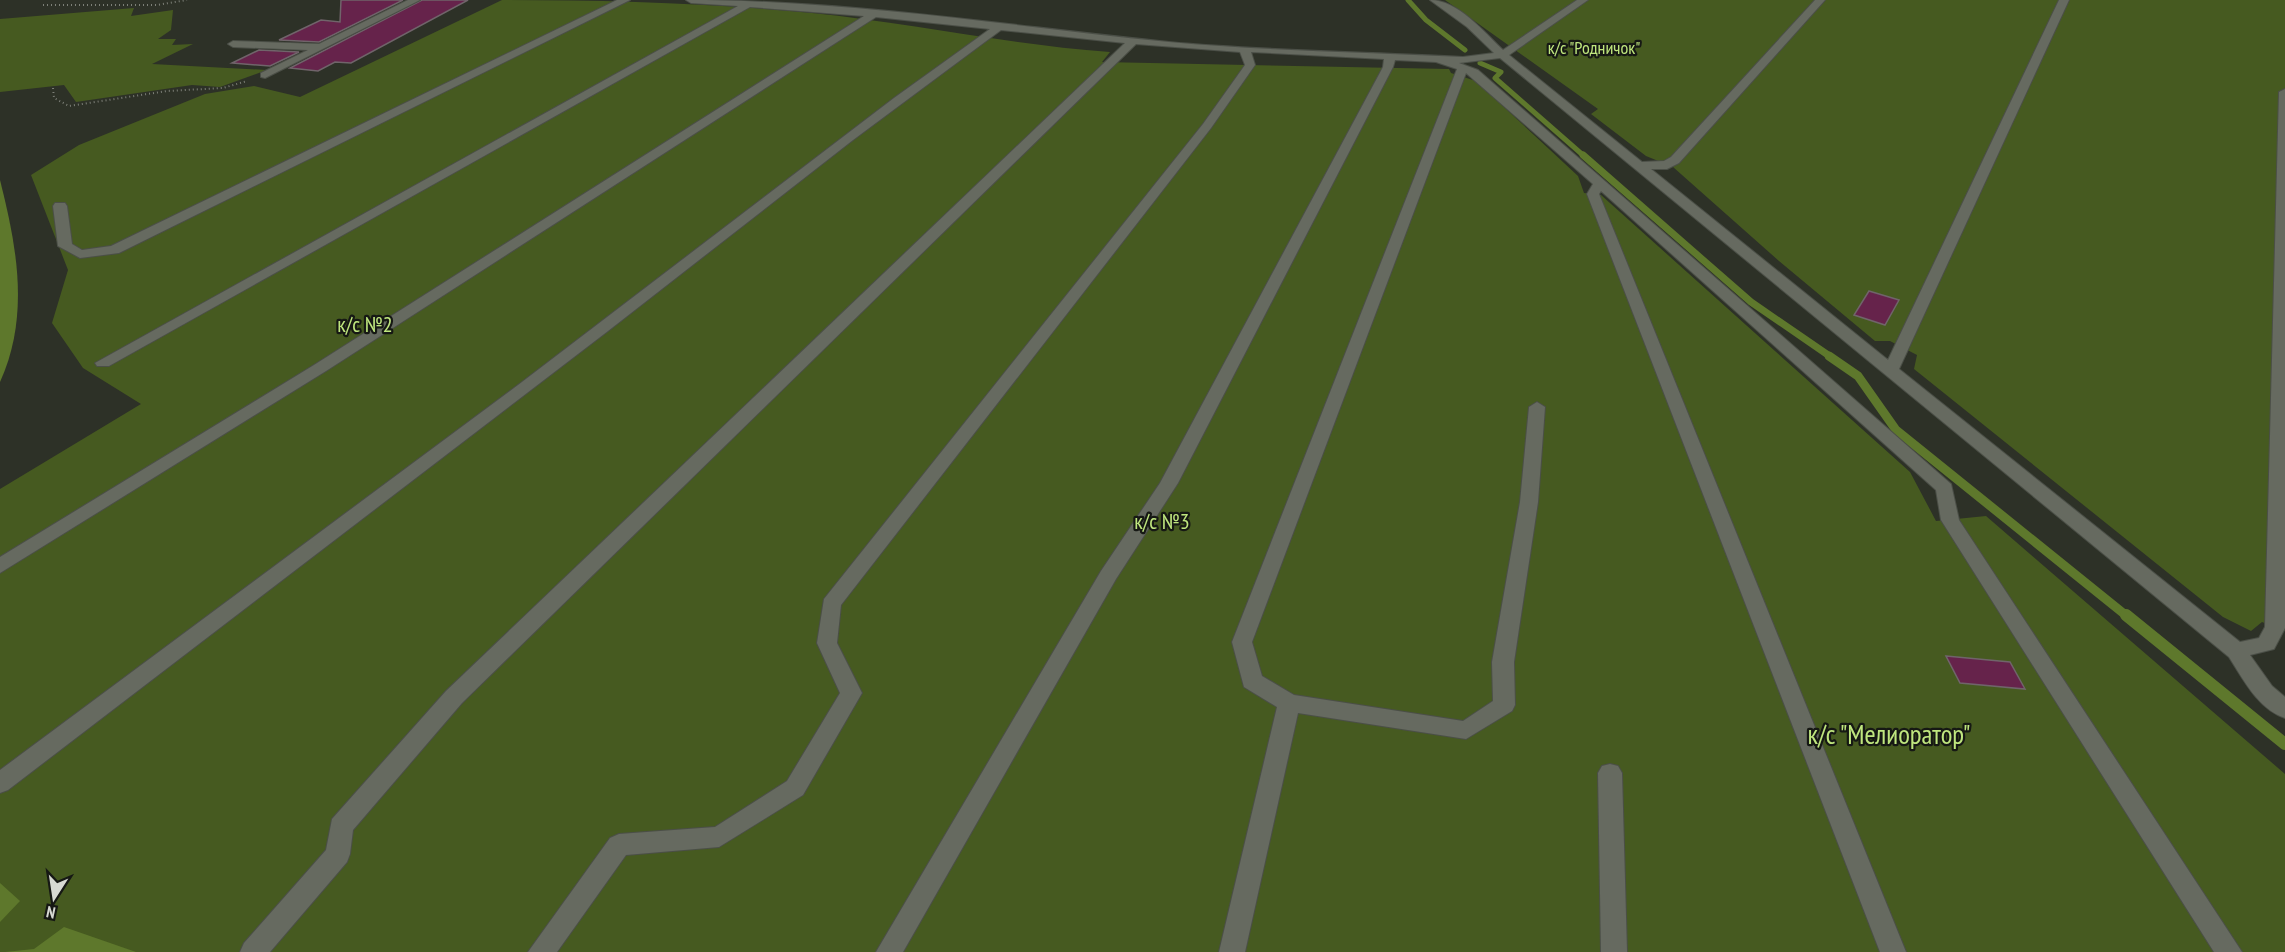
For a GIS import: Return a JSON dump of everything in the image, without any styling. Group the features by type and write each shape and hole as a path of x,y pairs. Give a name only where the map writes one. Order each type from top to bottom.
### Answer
{"street":[{"path":"265,75 415,0"},
{"path":"60,206 65,246 80,254 114,250 625,0"},
{"path":"691,0 874,14 1133,41 1245,50 1438,59 1474,59 1502,55 1583,0"},
{"path":"1435,0 1471,25 1502,55 2236,651 2264,692 2285,709"},
{"path":"1641,166 1667,165 1676,160 1820,0"},
{"path":"1891,370 2064,0"},
{"path":"104,363 749,4"},
{"path":"0,566 320,368 874,14"},
{"path":"0,783 491,414 700,253 840,141 999,27"},
{"path":"253,952 338,854 341,826 454,698 1133,41"},
{"path":"232,44 322,47"},
{"path":"541,952 619,845 719,837 795,788 851,693 828,643 831,604 1206,126 1250,65 1245,50"},
{"path":"890,952 1108,576 1169,483 1388,68 1390,55"},
{"path":"1438,59 1474,72 1599,185 1945,488 1950,520 2229,952"},
{"path":"1463,69 1458,75 1242,642 1252,681 1289,703 1466,730 1504,705 1503,662 1529,502 1537,407"},
{"path":"2236,651 2267,644 2275,627 2285,92"},
{"path":"1599,185 1593,194 1893,952"},
{"path":"1232,952 1289,703"},
{"path":"1610,773 1614,952"}],"path":[{"path":"43,5 158,5 187,0"},
{"path":"52,88 54,98 69,106 167,91 223,88 265,75"}],"green space":[{"path":"502,0 657,3 812,13 1073,49 1110,52 1102,62 1449,69 1451,73 1476,81 1578,176 1584,193 1601,195 1910,472 1936,521 1986,516 2285,774 2285,952 0,952 0,489 141,404 83,368 52,323 68,270 31,175 79,145 205,94 254,86 300,97"},
{"name":"к/с \"Родничок\"","path":"1445,0 2285,0 2285,631 2262,622 2251,631 2223,617 1914,369 1917,355 1890,341 1875,341 1779,261 1673,167 1646,156 1591,114 1598,109"},
{"path":"134,8 131,16 173,10 171,30 158,39 176,39 172,45 193,44 152,64 267,70 220,87 192,85 76,102 64,85 0,92 0,19"}],"shaded area":[{"path":"0,180 15,256 18,307 9,357 0,382"},
{"path":"0,883 20,901 0,922"},
{"path":"64,927 136,952 5,952 34,949"}],"building":[{"path":"341,0 403,0 319,42 279,40 321,20 340,22"},
{"path":"422,0 468,0 351,63 335,62 318,71 290,68"},
{"path":"259,50 299,52 270,66 232,63"},
{"path":"1869,291 1899,300 1885,325 1854,315"},
{"path":"1946,656 2010,662 2025,689 1960,683"}],"waterway":[{"path":"1408,0 1426,20 1465,50"},
{"path":"1480,63 1501,72 1495,78 1584,156"},
{"path":"1583,155 1751,302 1831,357"},
{"path":"1829,356 1858,376 1896,430 2128,617"},
{"path":"2126,615 2285,744"}],"park label":[{"name":"к/с №2","path":"365,324"},
{"name":"к/с №3","path":"1162,521"},
{"name":"к/с \"Мелиоратор\"","path":"1889,734"}]}
